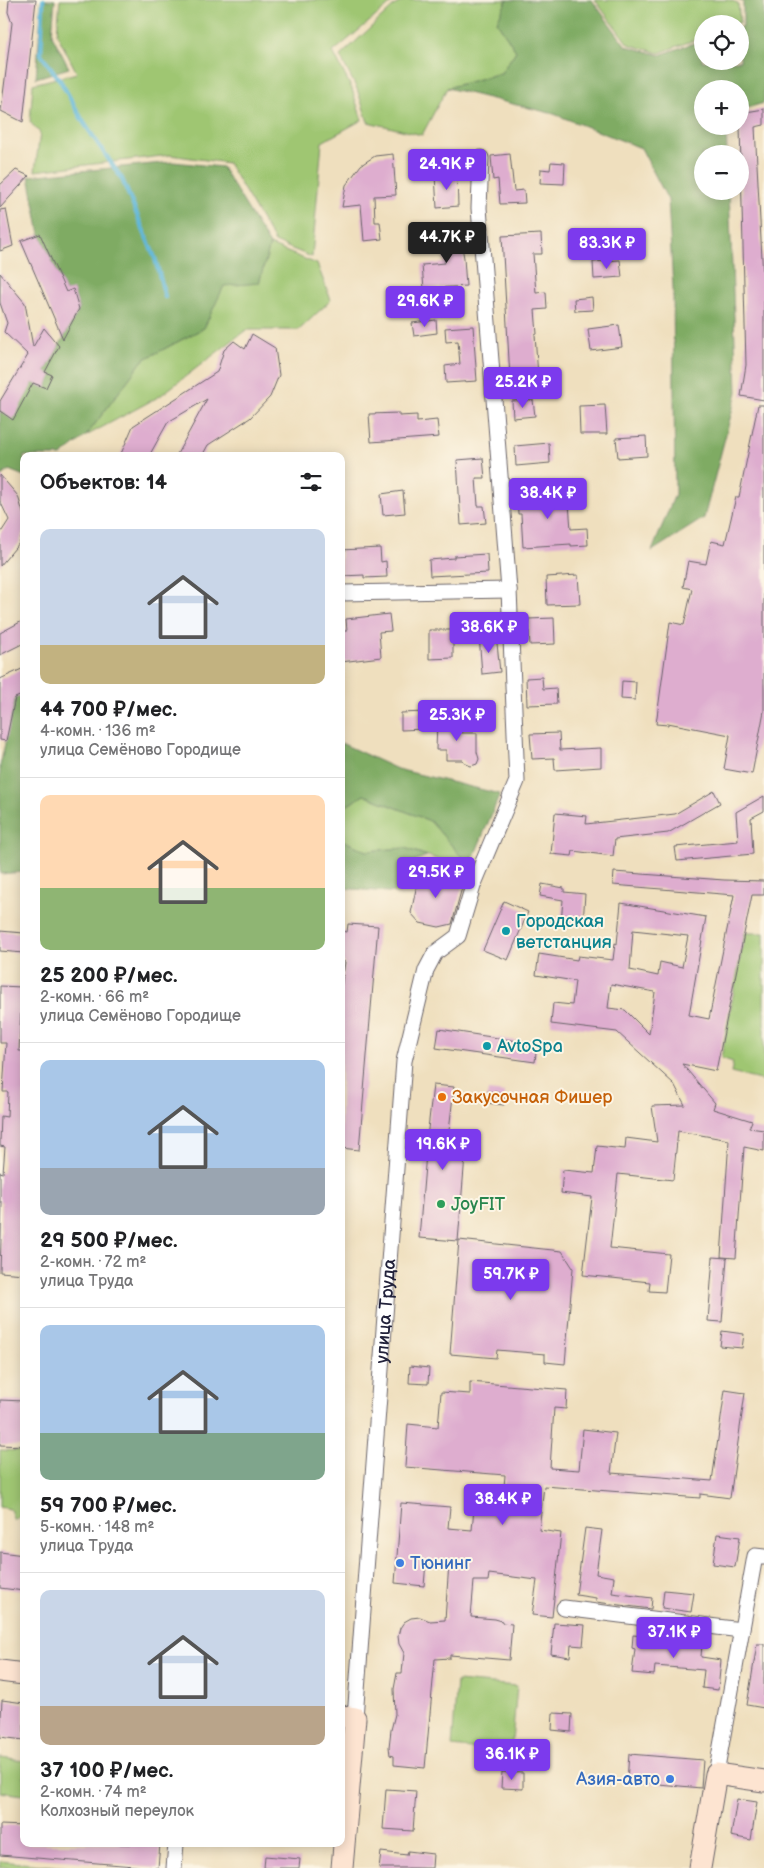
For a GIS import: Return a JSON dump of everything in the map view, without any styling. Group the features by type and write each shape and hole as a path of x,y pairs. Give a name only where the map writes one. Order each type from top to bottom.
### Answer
{"street":[{"path":"345,593 509,590 479,208 481,158"},
{"name":"улица Труда","path":"345,1792 348,1717 404,1061 426,970 435,953 458,936 473,886 517,782 509,590"},
{"path":"700,1868 755,1556 764,1557"},
{"path":"564,1608 741,1630"},
{"path":"0,1671 20,1674"},
{"path":"716,1774 764,1781"},
{"path":"174,1868 176,1847"},
{"name":"улица Труда","path":"342,1868 343,1847"}],"green space":[{"path":"42,0 55,0 52,35 69,68 36,78"},
{"path":"60,0 395,0 333,52 352,89 362,120 322,142 312,257 275,242 228,163 170,155 35,171 40,133 30,122 33,84 77,73 57,34"},
{"path":"406,0 507,0 497,22 516,51 501,73 447,88 422,135 368,122 357,89 340,56 395,5"},
{"path":"507,0 592,0 626,46 660,55 694,43 694,70 749,70 749,15 743,15 743,2 738,0 764,0 764,103 749,107 749,80 694,80 694,135 726,135 727,145 694,145 694,200 729,200 737,392 704,518 652,551 675,494 673,288 668,200 641,148 554,114 447,88 501,73 516,51 497,22"},
{"path":"595,0 729,0 738,3 739,15 694,15 694,40 659,53 628,44"},
{"path":"173,162 222,167 270,245 259,283 224,286 204,328 143,360 86,436 66,452 20,452 20,474 9,470 0,477 0,411 33,383 46,388 52,375 45,372 79,309 73,290 66,292 40,234 29,176"},
{"path":"270,245 317,264 331,300 299,330 246,330 160,396 86,436 143,360 204,328 224,285 259,283"},
{"path":"20,696 20,872 0,874 0,766 15,698"},
{"path":"345,745 397,769 500,794 470,866 430,821 364,795 345,807"},
{"path":"364,795 430,821 470,866 454,865 405,848 367,851 345,842 345,807"},
{"path":"345,841 367,851 405,848 427,856 409,863 399,893 345,888"},
{"path":"745,933 764,933 764,1081 731,1073 733,1062 721,1058"},
{"path":"0,1450 20,1451 20,1516 14,1521 10,1509 0,1507"},
{"path":"457,1681 517,1686 511,1753 452,1747"},
{"path":"0,1758 20,1760 20,1794 0,1792"},
{"path":"0,1861 72,1868 0,1868"}],"building":[{"path":"9,0 36,0 23,122 1,111 12,23 8,12"},
{"path":"764,109 764,125 755,127 764,296 764,400 741,396 746,365 742,200 749,200 749,145 741,145 741,135 749,135 749,112"},
{"path":"393,154 396,195 374,196 375,222 380,222 382,239 364,241 361,205 342,207 346,185 361,165 375,156"},
{"path":"510,154 514,191 524,190 525,203 500,204 498,179 493,180 491,156"},
{"path":"551,162 565,163 564,184 540,183 541,169 550,170"},
{"path":"16,170 29,176 0,208 0,185"},
{"path":"457,174 458,206 437,208 435,175"},
{"path":"6,209 13,246 0,251 0,210"},
{"path":"459,229 466,286 424,289 422,265 445,263 440,232"},
{"path":"40,234 66,292 73,289 79,309 63,339 21,241"},
{"path":"541,234 542,254 533,254 536,293 546,292 547,309 535,310 538,376 510,378 502,236"},
{"path":"620,260 622,277 594,279 593,262"},
{"path":"0,273 25,303 33,347 44,328 59,346 45,372 52,375 46,388 33,383 13,420 0,411 0,401 28,355 4,332 7,323 0,303"},
{"path":"592,297 593,310 575,311 574,299"},
{"path":"419,298 421,311 396,314 394,301"},
{"path":"436,320 437,333 414,336 412,323"},
{"path":"619,325 622,347 591,351 588,329"},
{"path":"473,326 477,381 446,383 445,366 460,364 458,341 446,342 445,328"},
{"path":"252,334 275,348 279,375 270,397 250,418 208,445 204,452 178,452 207,399 168,422 151,452 122,452 133,426 217,372 224,350 234,341 245,349"},
{"path":"533,400 535,416 513,418 512,401"},
{"path":"605,405 607,434 580,434 579,406"},
{"path":"758,405 764,405 764,711 752,774 724,769 730,735 668,723 668,725 656,724 670,622 684,625 692,589 683,587 688,561 706,564 711,541 725,544 736,497 739,497"},
{"path":"399,413 399,416 417,415 417,422 437,420 439,437 371,442 369,414"},
{"path":"646,436 647,456 618,458 616,438"},
{"path":"549,443 550,463 516,466 515,446"},
{"path":"483,458 485,478 476,478 478,506 484,506 486,523 461,525 457,460"},
{"path":"0,475 18,496 20,503 20,542 0,566 0,534 9,520 0,501"},
{"path":"546,490 546,492 568,491 571,529 587,528 588,545 571,546 571,544 523,547 521,514 518,514 517,492"},
{"path":"403,491 405,513 383,515 381,494"},
{"path":"380,548 381,562 386,561 387,577 364,578 364,575 345,576 345,550"},
{"path":"487,554 488,573 430,576 429,560"},
{"path":"578,575 580,604 547,605 546,577"},
{"path":"389,614 391,631 379,632 381,657 345,662 346,619"},
{"path":"554,618 555,644 530,645 528,619"},
{"path":"20,622 20,645 0,655 0,633"},
{"path":"429,630 453,630 453,658 429,659"},
{"path":"496,634 500,672 482,674 479,635"},
{"path":"20,670 20,696 15,698 6,741 0,740 0,679"},
{"path":"542,677 543,689 556,688 557,704 527,705 526,678"},
{"path":"622,681 636,682 635,700 621,699"},
{"path":"425,712 426,729 401,730 401,713"},
{"path":"437,721 462,721 462,733 477,733 479,759 477,764 471,766 463,760 446,760 446,750 436,750"},
{"path":"559,733 560,750 601,748 601,767 555,770 554,758 532,759 530,734"},
{"path":"714,791 720,803 668,833 615,839 613,856 573,851 572,856 551,854 555,813 587,816 586,824 675,814"},
{"path":"764,796 764,811 751,818 753,854 677,861 675,847 738,841 736,812"},
{"path":"420,870 464,880 452,924 439,927 420,923 411,913"},
{"path":"614,872 764,881 764,895 752,895 716,1071 682,1064 715,1103 713,1109 752,1121 749,1128 764,1130 764,1151 744,1147 736,1258 721,1257 729,1140 678,1131 673,1180 618,1174 610,1248 669,1254 665,1292 649,1291 650,1282 583,1275 592,1197 561,1193 563,1170 594,1173 597,1146 625,1149 626,1138 657,1142 652,1106 685,1105 674,1084 617,1032 551,1024 553,1003 572,1005 575,981 536,975 539,954 577,960 578,956 613,960 615,943 617,944 621,903 706,917 689,1015 709,1019 734,895 613,885","holes":["633,930 688,936 682,967 660,962 658,976 630,970","611,984 655,992 649,1034 625,1010 608,1008"]},
{"path":"542,884 564,888 564,892 585,894 583,923 561,922 563,900 540,896"},
{"name":"Городская ветстанция","path":"504,901 528,912 508,960 483,950"},
{"path":"348,924 378,926 359,1150 345,1148 345,932 347,932"},
{"path":"0,931 20,933 20,953 0,951"},
{"path":"0,986 20,987 20,1274 0,1272 2,1202 0,1202 0,1172 3,1173 5,1147 0,1146 1,1116 7,1117 8,1092 3,1092 6,1043 0,1043"},
{"name":"AvtoSpa","path":"439,1029 537,1044 535,1062 436,1048"},
{"path":"433,1085 454,1087 449,1131 467,1132 458,1241 419,1238"},
{"path":"488,1091 505,1093 504,1105 486,1103"},
{"path":"459,1240 562,1251 573,1268 565,1364 545,1362 545,1354 497,1350 496,1358 450,1354"},
{"path":"713,1257 727,1258 722,1322 708,1321"},
{"path":"722,1331 744,1334 742,1348 720,1346"},
{"path":"410,1366 429,1368 428,1384 409,1383"},
{"path":"470,1382 567,1390 566,1409 554,1408 550,1468 579,1470 583,1429 616,1433 611,1473 712,1481 725,1390 745,1393 730,1498 700,1494 700,1498 544,1486 539,1530 561,1533 552,1617 532,1615 537,1580 489,1574 488,1581 474,1581 471,1617 495,1619 502,1621 502,1623 512,1624 509,1660 450,1655 450,1658 435,1659 425,1768 394,1765 394,1756 390,1755 389,1747 395,1714 394,1689 397,1673 402,1673 404,1653 399,1644 400,1628 404,1622 411,1618 420,1617 430,1621 445,1620 449,1563 426,1562 424,1586 395,1583 401,1503 450,1507 448,1528 472,1530 475,1497 503,1499 505,1475 405,1467 408,1424 438,1427 441,1392 470,1394"},
{"path":"0,1400 20,1401 20,1446 0,1445"},
{"path":"585,1528 602,1530 596,1574 614,1577 612,1593 652,1598 651,1609 596,1602 596,1598 576,1595"},
{"path":"717,1534 740,1537 735,1567 713,1564"},
{"path":"0,1552 20,1554 20,1590 0,1588"},
{"path":"664,1590 694,1593 691,1612 662,1608"},
{"path":"554,1623 585,1625 583,1646 571,1645 570,1657 551,1654"},
{"path":"633,1635 654,1637 653,1642 678,1645 678,1641 702,1644 701,1657 721,1660 718,1690 702,1688 704,1670 655,1666 654,1675 632,1673 635,1649 632,1648"},
{"path":"757,1644 764,1644 764,1708 747,1705"},
{"path":"2,1700 20,1702 20,1740 0,1737"},
{"path":"553,1713 572,1714 571,1732 552,1730"},
{"path":"629,1754 703,1760 701,1788 627,1781"},
{"path":"502,1772 523,1773 523,1789 501,1788"},
{"path":"386,1789 416,1791 413,1831 383,1829"},
{"path":"737,1799 757,1802 751,1840 731,1836"},
{"path":"0,1825 20,1826 20,1847 160,1847 158,1868 0,1855"},
{"path":"408,1851 433,1854 432,1868 379,1868 381,1852 407,1855"},
{"path":"265,1856 300,1859 299,1868 264,1868"}],"waterway":[{"path":"43,0 41,54 61,82 84,123 122,179 155,258 165,297"}],"place":[{"name":"Городская ветстанция","path":"506,931"},
{"name":"AvtoSpa","path":"487,1046"},
{"name":"Закусочная Фишер","path":"442,1097"},
{"name":"JoyFIT","path":"441,1204"},
{"name":"Тюнинг","path":"400,1563"},
{"name":"Азия-авто","path":"670,1779"}]}
